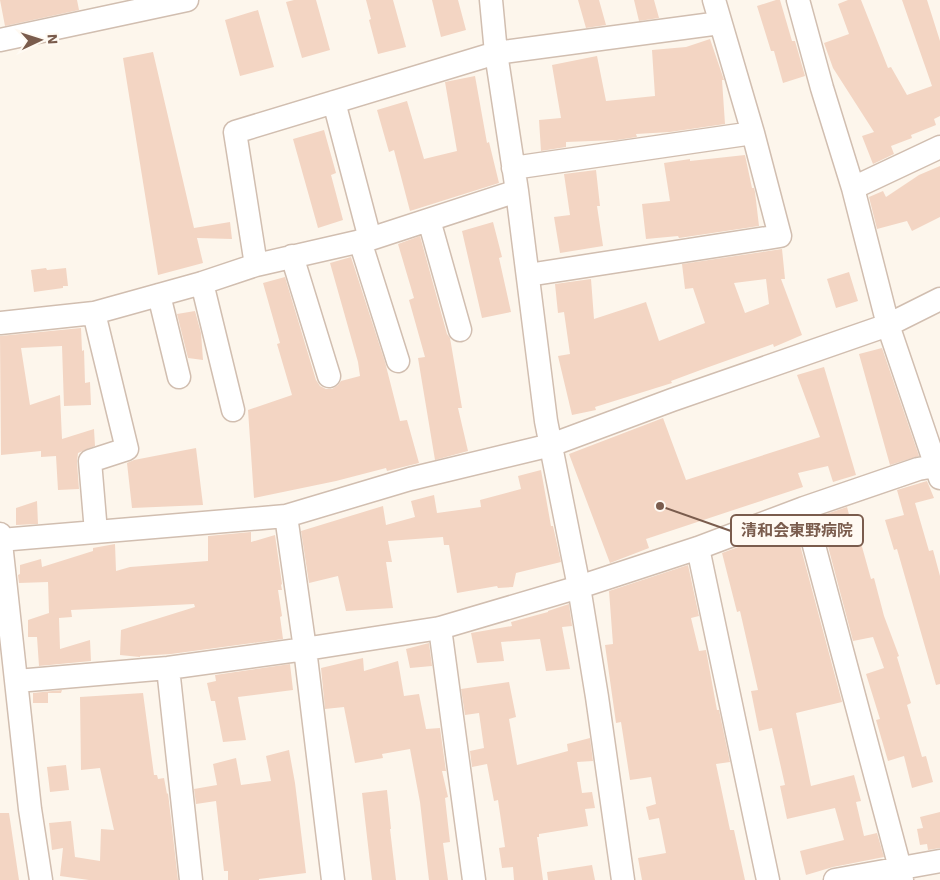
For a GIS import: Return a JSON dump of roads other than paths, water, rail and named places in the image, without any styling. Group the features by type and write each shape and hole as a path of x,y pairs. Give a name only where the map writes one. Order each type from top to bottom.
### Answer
{"street":[{"path":"0,40 187,0"},
{"path":"491,0 496,54 517,191 550,445 597,697 623,880"},
{"path":"528,275 780,236 753,133 714,0"},
{"path":"17,681 168,668 440,628 578,587 698,548 804,508 918,469 939,470 888,325 853,188 822,88 798,0"},
{"path":"256,265 235,132 496,54 720,23"},
{"path":"334,102 365,240 398,361"},
{"path":"513,168 753,133"},
{"path":"853,188 940,147"},
{"path":"0,323 94,313 202,283 256,265 365,240 517,191"},
{"path":"429,220 460,330"},
{"path":"292,256 329,376"},
{"path":"202,283 232,410"},
{"path":"159,295 179,377"},
{"path":"0,540 286,516 410,480 550,445 672,400 888,325 940,299"},
{"path":"94,313 127,449 90,461 96,532"},
{"path":"804,508 901,874"},
{"path":"286,516 306,649 333,880"},
{"path":"0,534 30,809 41,880"},
{"path":"698,548 768,880"},
{"path":"440,628 474,880"},
{"path":"168,668 191,880"},
{"path":"835,880 901,874 940,862"}],"place":[{"name":"清和会東野病院","path":"660,506"}]}
